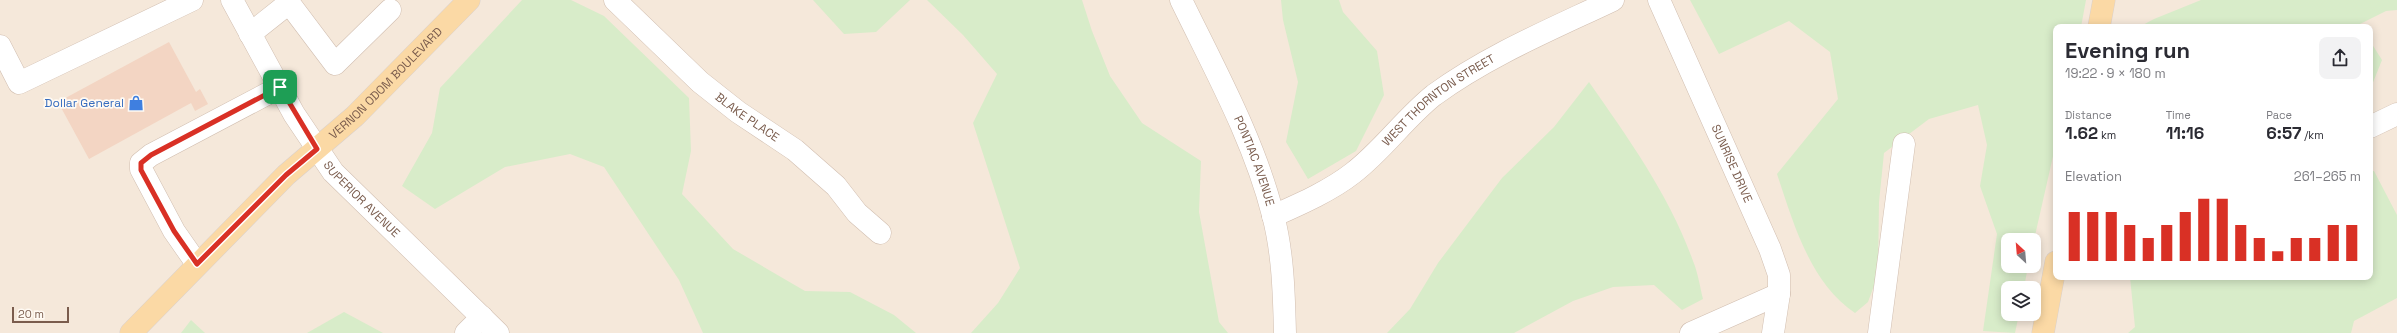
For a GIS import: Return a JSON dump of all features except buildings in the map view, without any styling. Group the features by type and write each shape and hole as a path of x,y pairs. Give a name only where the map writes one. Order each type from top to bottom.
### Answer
{"main road":[{"name":"VERNON ODOM BOULEVARD","path":"131,333 197,264 286,175 355,116 469,0"},
{"path":"2100,24 2104,0"},
{"path":"2043,333 2053,278"}],"street":[{"path":"0,46 19,83 192,0"},
{"name":"SUPERIOR AVENUE","path":"232,0 280,87 317,149 348,189 498,333"},
{"name":"BLAKE PLACE","path":"615,0 700,82 738,112 795,150 836,186 857,213 880,233"},
{"name":"PONTIAC AVENUE","path":"1181,0 1254,156 1273,216 1280,257 1285,333"},
{"name":"WEST THORNTON STREET","path":"1273,216 1304,202 1353,173 1432,97 1466,72 1510,48 1613,0"},
{"name":"SUNRISE DRIVE","path":"1659,0 1770,249 1779,275 1779,294 1773,333"},
{"path":"250,34 289,3 335,64 390,10"},
{"path":"197,264 174,231 141,170 141,163 151,155 280,87"},
{"path":"2373,126 2397,114"},
{"path":"1879,333 1904,144"},
{"path":"1691,333 1779,294"},
{"path":"466,333 482,318"}],"shaded area":[{"path":"0,0 2397,0 2397,333 0,333"}],"green space":[{"path":"522,0 571,0 604,16 689,98 691,151 682,194 733,249 805,291 850,292 894,315 916,333 703,333 679,280 604,167 570,154 505,167 435,209 402,186 432,133 440,88"},
{"path":"813,0 910,0 876,32 844,34"},
{"path":"927,0 1082,0 1092,31 1110,76 1142,123 1201,161 1199,212 1219,322 1228,333 971,333 998,303 1020,268 973,123 997,74 963,35"},
{"path":"1281,0 1339,0 1343,12 1377,51 1384,95 1356,151 1308,179 1286,142 1298,82 1283,20"},
{"path":"1690,0 2086,0 2082,24 2053,24 2053,156 2036,233 2001,233 2001,273 2027,273 2025,281 2001,281 2001,321 2018,321 2015,333 1983,331 1997,234 1980,186 1987,145 1978,105 1929,119 1884,153 1879,202 1878,275 1868,302 1855,313 1839,300 1826,285 1805,250 1777,174 1838,99 1830,52 1789,21 1719,54"},
{"path":"2201,0 2397,0 2397,10 2386,11 2360,24 2145,24"},
{"path":"2373,46 2382,60 2373,82"},
{"path":"1589,82 1633,146 1673,213 1695,266 1703,299 1682,310 1654,285 1613,287 1573,301 1514,333 1387,333 1410,309 1438,263 1502,178 1554,127"},
{"path":"2374,171 2397,215 2397,298 2354,321 2351,333 2128,333 2135,327 2130,280 2373,280"},
{"path":"344,312 383,333 307,333"},
{"path":"191,320 205,333 181,333"}],"place":[{"name":"Dollar General","path":"136,103"}],"route":[{"path":"280,87 294,114 317,149 286,175 197,264 174,231 141,170 141,163 151,155 280,87"}]}
